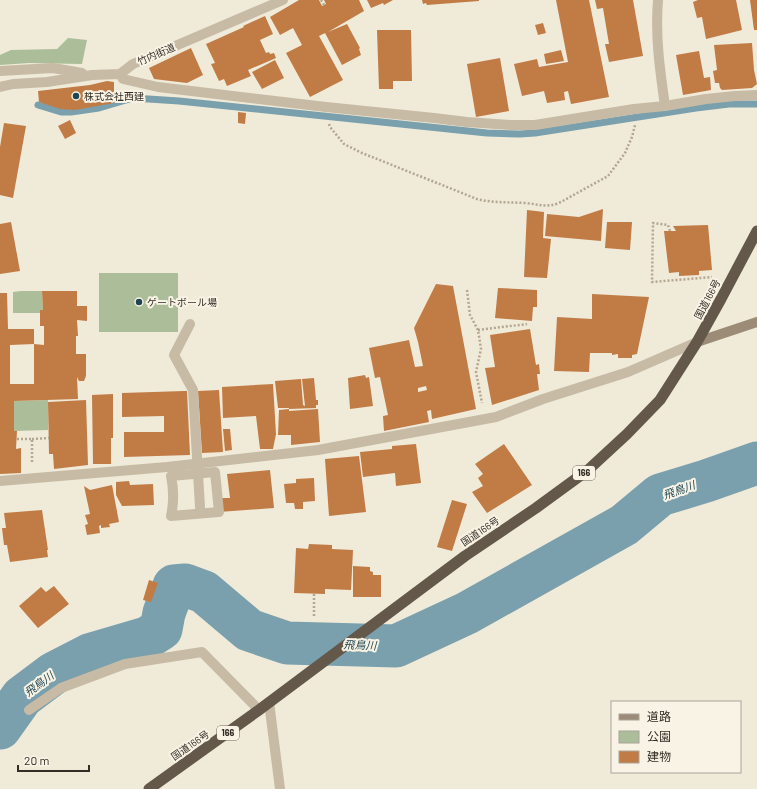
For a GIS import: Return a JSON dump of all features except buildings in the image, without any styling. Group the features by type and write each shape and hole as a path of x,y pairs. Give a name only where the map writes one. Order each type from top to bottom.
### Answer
{"highway":[{"name":"国道166号","path":"149,789 259,710 465,556 536,508 588,470 627,434 660,400 697,342 757,231"}],"main road":[{"path":"697,342 757,322"}],"street":[{"name":"竹内街道","path":"120,74 133,64 284,0"},
{"path":"658,0 656,23 659,62 665,106"},
{"path":"0,71 53,68 92,75"},
{"path":"0,87 13,84 47,82 92,75 120,74 123,79 158,87 467,122 535,125 706,99 757,95"},
{"path":"190,324 174,355 193,390 200,507"},
{"path":"0,481 318,450 496,417 543,399 628,372 697,342"},
{"path":"215,472 219,512 171,516 174,503 174,490 171,476 198,474 215,472"},
{"path":"29,710 61,688 125,664 202,652 259,710"},
{"path":"269,702 280,789"}],"path":[{"path":"321,0 324,5"},
{"path":"326,107 330,127 344,144 362,153 477,200 551,206 608,176 625,153 632,137 635,126 634,109"},
{"path":"670,231 668,225 653,223 652,282 696,280 715,277 732,278"},
{"path":"467,290 470,315 478,330 481,349 476,372 485,419"},
{"path":"478,330 527,324"},
{"path":"17,439 49,438"},
{"path":"32,439 32,478"},
{"path":"314,594 314,616"}],"green space":[{"path":"68,38 87,40 82,64 29,63 0,65 0,55 11,50 57,49"},
{"name":"ゲートボール場","path":"99,273 178,273 178,332 99,332"},
{"path":"42,291 43,310 40,310 40,313 13,313 13,292"},
{"path":"48,400 48,430 14,431 14,401"}],"waterway":[{"path":"38,105 61,112 71,112 99,108 133,98 179,101 487,133 520,134 535,133 696,108 729,104 757,104"},
{"name":"飛鳥川","path":"0,728 22,697 54,673 89,655 147,638 161,629 164,613 174,586 185,585 204,592 249,630 287,643 396,646 467,613 624,525 660,495 757,463"}],"place":[{"name":"株式会社西建","path":"76,96"},
{"name":"ゲートボール場","path":"139,302"}]}
